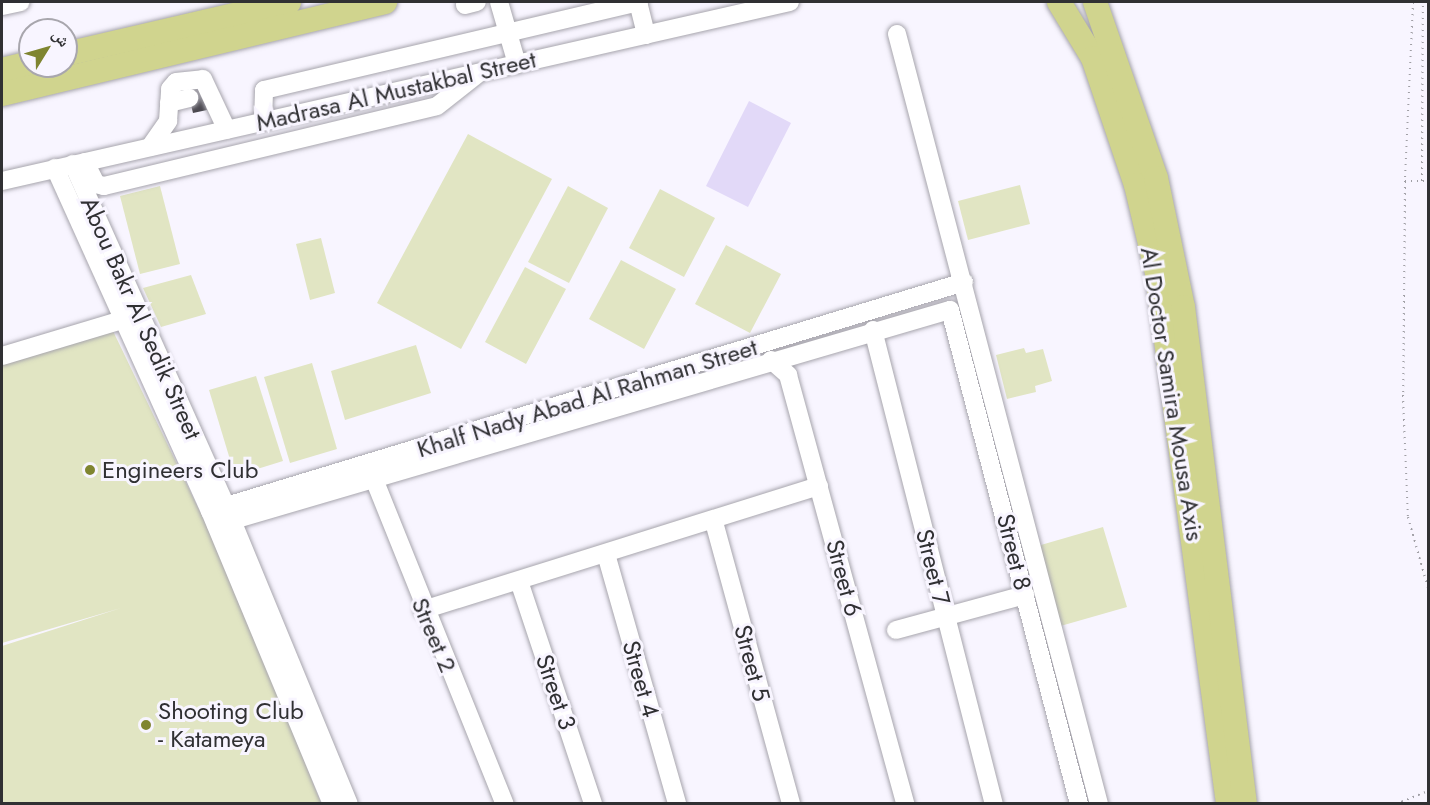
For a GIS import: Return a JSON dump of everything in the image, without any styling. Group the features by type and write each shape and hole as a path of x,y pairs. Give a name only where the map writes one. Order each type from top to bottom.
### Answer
{"main road":[{"path":"78,51 289,2"},
{"path":"2,93 385,2"},
{"name":"Al Doctor Samira Mousa Axis","path":"1059,2 1094,58 1136,185 1157,273 1228,804"},
{"name":"Al Doctor Samira Mousa Axis","path":"1095,2 1156,178 1184,307 1245,804"},
{"path":"2,70 18,66"}],"street":[{"path":"2,6 21,2"},
{"path":"499,2 517,64"},
{"path":"263,121 264,90 638,2 646,35"},
{"name":"Madrasa Al Mustakbal Street","path":"2,181 778,3"},
{"path":"897,34 964,282 1099,804"},
{"path":"71,165 96,184 104,186 437,106 480,72"},
{"path":"150,147 166,126 170,86 176,82 203,79 201,95 227,130"},
{"name":"Abou Bakr Al Sedik Street","path":"71,165 76,192 125,319 221,515"},
{"name":"Abou Bakr Al Sedik Street","path":"76,192 221,515 341,802"},
{"name":"Khalf Nady Abad Al Rahman Street","path":"776,352 964,282"},
{"name":"Khalf Nady Abad Al Rahman Street","path":"221,515 776,352 873,330 942,310"},
{"name":"Street 8","path":"942,310 950,310 955,317 1079,804"},
{"path":"2,356 125,319"},
{"name":"Street 7","path":"873,330 993,804"},
{"name":"Street 6","path":"776,352 786,372 819,486 905,804"},
{"name":"Street 2","path":"371,471 423,610 505,804"},
{"path":"423,610 714,522 819,486"},
{"name":"Street 5","path":"714,522 791,804"},
{"name":"Street 4","path":"606,554 676,804"},
{"name":"Street 3","path":"519,581 593,804"},
{"path":"896,630 1024,595"}],"path":[{"path":"1413,2 1405,181 1403,383 1408,517 1428,588"},
{"path":"1422,181 1423,2"},
{"path":"1405,181 1428,181"},
{"path":"1396,804 1428,791"}],"green space":[{"path":"468,134 552,179 461,349 377,303"},
{"path":"1020,185 1030,224 968,240 958,201"},
{"path":"160,186 180,264 140,274 120,196"},
{"path":"568,186 608,208 569,283 528,262"},
{"path":"660,189 715,218 684,277 629,248"},
{"path":"321,238 335,293 310,300 296,244"},
{"path":"726,245 781,274 750,333 695,304"},
{"path":"621,260 676,289 644,349 589,319"},
{"path":"525,267 566,289 526,364 485,342"},
{"path":"191,275 206,314 161,327 143,288"},
{"path":"113,331 229,572 321,803 2,803 2,646 121,608 2,643 2,365"},
{"path":"416,345 431,393 345,420 331,371"},
{"path":"1024,348 1026,353 1043,349 1052,381 1035,386 1036,392 1007,399 996,355"},
{"path":"312,363 337,449 290,463 264,377"},
{"path":"256,376 283,461 235,476 209,390"},
{"path":"1103,527 1127,607 1057,627 1034,547"}],"shaded area":[{"path":"749,101 791,123 748,207 706,186"}],"building":[{"path":"200,81 207,110 193,113 186,85"}],"place":[{"name":"Engineers Club","path":"90,470"},
{"name":"Shooting Club - Katameya","path":"146,725"}]}
